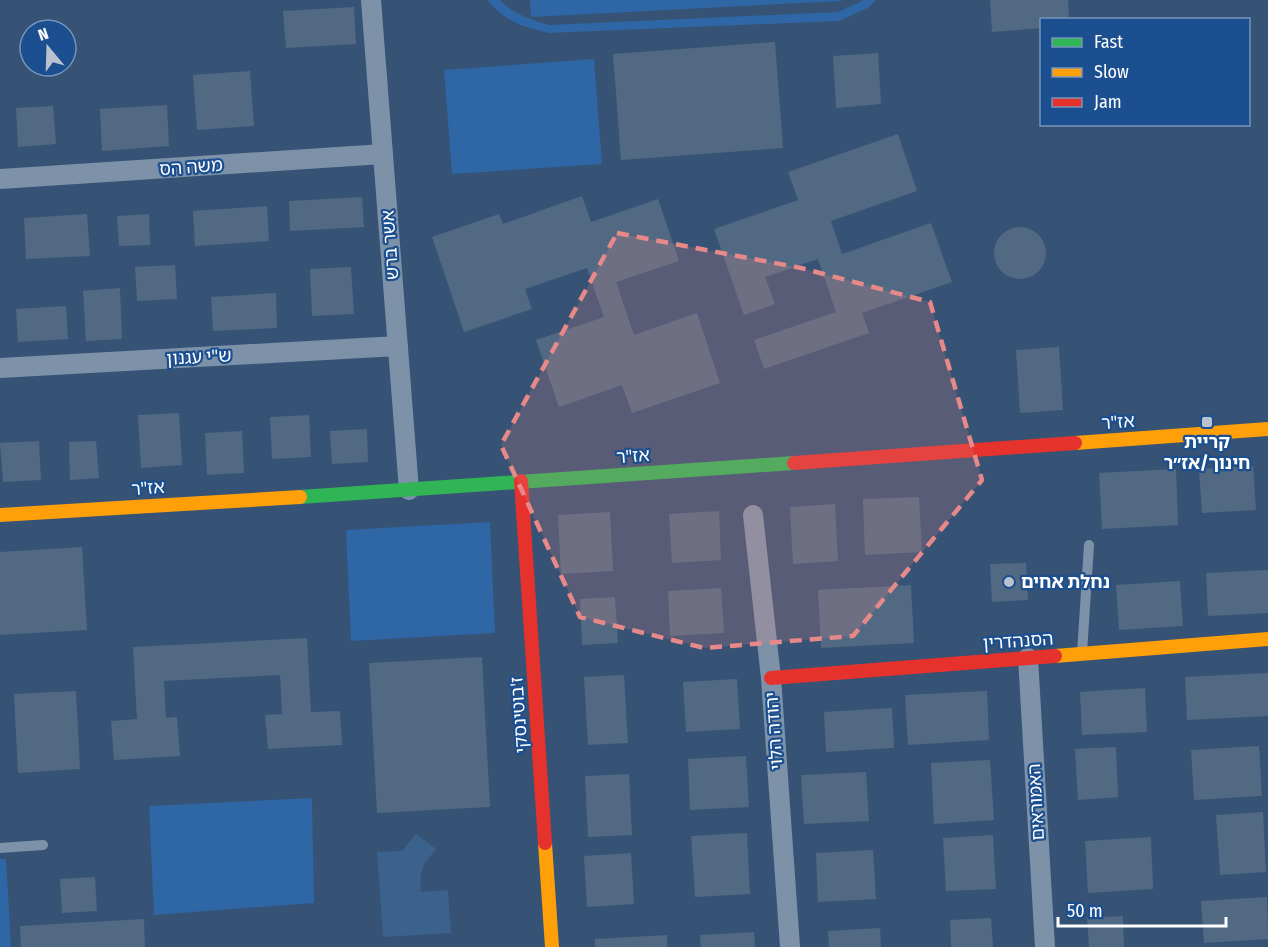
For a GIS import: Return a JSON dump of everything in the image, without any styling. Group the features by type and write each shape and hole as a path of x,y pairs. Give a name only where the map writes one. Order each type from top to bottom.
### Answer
{"street":[{"name":"אשר ברש","path":"371,0 409,489"},
{"name":"משה הס","path":"0,179 383,154"},
{"name":"ש\"י עגנון","path":"0,368 398,346"},
{"name":"אז\"ר","path":"0,515 521,482 1268,429"},
{"name":"ז'בוטינסקי","path":"521,482 552,947"},
{"name":"יהודה הלוי","path":"753,515 771,678 790,947"},
{"name":"הסנהדרין","path":"771,678 1268,639"},
{"name":"האמוראים","path":"1028,658 1045,947"}],"lane":[{"path":"1082,654 1089,545"},
{"path":"0,848 43,845"}],"highlighted area":[{"path":"617,233 801,268 930,302 982,480 853,636 704,648 580,617 501,445"}],"shaded area":[{"path":"487,0 500,0 517,13 549,25 838,12 864,0 876,0 868,8 839,21 549,33 508,19"},
{"path":"530,0 841,0 842,1 531,17"},
{"path":"594,59 602,164 452,174 444,70"},
{"path":"490,522 495,633 351,641 346,530"},
{"path":"312,798 314,903 154,915 149,806"},
{"path":"416,834 436,849 422,869 421,892 448,890 451,933 383,937 377,852 402,851"},
{"path":"0,859 6,859 11,947 0,947"}],"building":[{"path":"990,0 1068,0 1069,18 1040,18 1040,28 992,32"},
{"path":"354,7 356,44 286,48 283,11"},
{"path":"775,42 783,148 621,160 613,54"},
{"path":"878,53 881,104 836,108 833,56"},
{"path":"250,71 254,126 197,130 193,75"},
{"path":"167,105 169,146 102,151 100,109"},
{"path":"53,106 56,144 18,147 16,108"},
{"path":"898,134 917,191 831,221 842,254 931,223 952,282 862,313 869,333 764,369 754,340 836,312 818,259 765,277 775,304 744,315 714,229 798,200 788,172"},
{"path":"582,196 591,222 658,199 679,261 616,282 634,335 697,313 720,383 632,413 622,385 559,407 536,340 604,317 587,268 525,289 532,309 464,332 432,237 499,214 503,224"},
{"path":"362,197 364,227 290,231 289,201"},
{"path":"267,206 269,241 195,246 193,211"},
{"path":"87,214 90,256 26,259 24,218"},
{"path":"149,214 150,245 119,246 117,216"},
{"path":"1015,227 1025,227 1039,234 1046,253 1039,272 1025,279 1015,279 1005,275 998,268 994,258 994,248 998,238 1005,231"},
{"path":"175,265 177,299 137,301 135,267"},
{"path":"351,267 354,314 312,316 310,269"},
{"path":"120,288 122,339 86,341 83,291"},
{"path":"276,293 277,328 213,331 211,297"},
{"path":"66,306 68,339 18,342 16,309"},
{"path":"1059,347 1063,410 1020,413 1016,350"},
{"path":"179,413 182,465 141,468 138,415"},
{"path":"309,415 311,457 272,459 270,417"},
{"path":"367,429 368,462 332,464 330,431"},
{"path":"242,431 244,473 207,475 205,433"},
{"path":"39,441 41,480 3,482 0,443"},
{"path":"96,441 99,478 70,480 69,442"},
{"path":"1253,466 1256,510 1202,513 1199,469"},
{"path":"1176,469 1178,525 1102,529 1099,473"},
{"path":"919,497 922,552 865,555 863,499"},
{"path":"835,504 838,561 793,564 790,507"},
{"path":"719,511 721,560 672,563 669,514"},
{"path":"610,512 613,571 561,574 558,515"},
{"path":"82,547 87,630 0,635 0,552"},
{"name":"נחלת אחים","path":"1026,563 1028,600 992,602 990,564"},
{"path":"1268,570 1268,613 1208,616 1206,573"},
{"path":"1180,581 1183,626 1119,630 1116,585"},
{"path":"911,585 914,643 821,648 818,590"},
{"path":"721,588 724,633 670,636 668,591"},
{"path":"615,597 618,643 582,645 580,599"},
{"path":"307,638 311,712 340,711 342,745 268,749 265,715 282,714 280,675 164,681 166,718 177,717 180,756 114,760 111,721 137,719 133,647"},
{"path":"482,657 490,807 377,813 369,663"},
{"path":"1268,673 1268,716 1187,720 1185,677"},
{"path":"624,675 628,743 588,745 584,677"},
{"path":"737,679 740,729 686,732 683,682"},
{"path":"1145,688 1147,732 1082,735 1080,692"},
{"path":"76,691 80,769 18,773 14,694"},
{"path":"987,691 989,740 908,745 905,695"},
{"path":"892,708 894,748 826,752 824,712"},
{"path":"1259,746 1262,796 1194,800 1191,750"},
{"path":"1116,747 1118,797 1078,800 1075,749"},
{"path":"746,756 749,807 690,810 688,759"},
{"path":"990,760 994,820 934,824 931,763"},
{"path":"866,772 869,821 804,824 801,775"},
{"path":"629,774 632,835 588,837 585,776"},
{"path":"1263,812 1266,872 1220,875 1216,815"},
{"path":"747,833 750,894 695,897 691,836"},
{"path":"993,835 996,889 946,891 943,838"},
{"path":"1151,837 1153,889 1088,893 1085,841"},
{"path":"873,850 876,899 818,902 816,853"},
{"path":"631,853 634,904 587,907 584,856"},
{"path":"95,877 97,911 62,913 60,879"},
{"path":"1267,897 1268,939 1204,943 1201,901"},
{"path":"1123,916 1124,947 1089,947 1087,918"},
{"path":"991,918 993,947 951,947 950,920"},
{"path":"144,919 145,947 21,947 20,926"},
{"path":"880,928 881,947 829,947 828,931"},
{"path":"754,932 755,947 701,947 700,935"},
{"path":"667,935 667,947 595,947 595,939"}],"traffic: fast":[{"path":"300,497 794,463"}],"traffic: slow":[{"path":"1075,443 1268,429"},
{"path":"0,515 300,497"},
{"path":"1055,656 1268,639"},
{"path":"545,843 552,947"}],"traffic: jam":[{"path":"794,463 1075,443"},
{"path":"521,481 545,843"},
{"path":"771,678 1055,656"}],"place":[{"name":"קריית חינוך/אז״ר","path":"1207,422"},
{"name":"נחלת אחים","path":"1009,582"}]}
